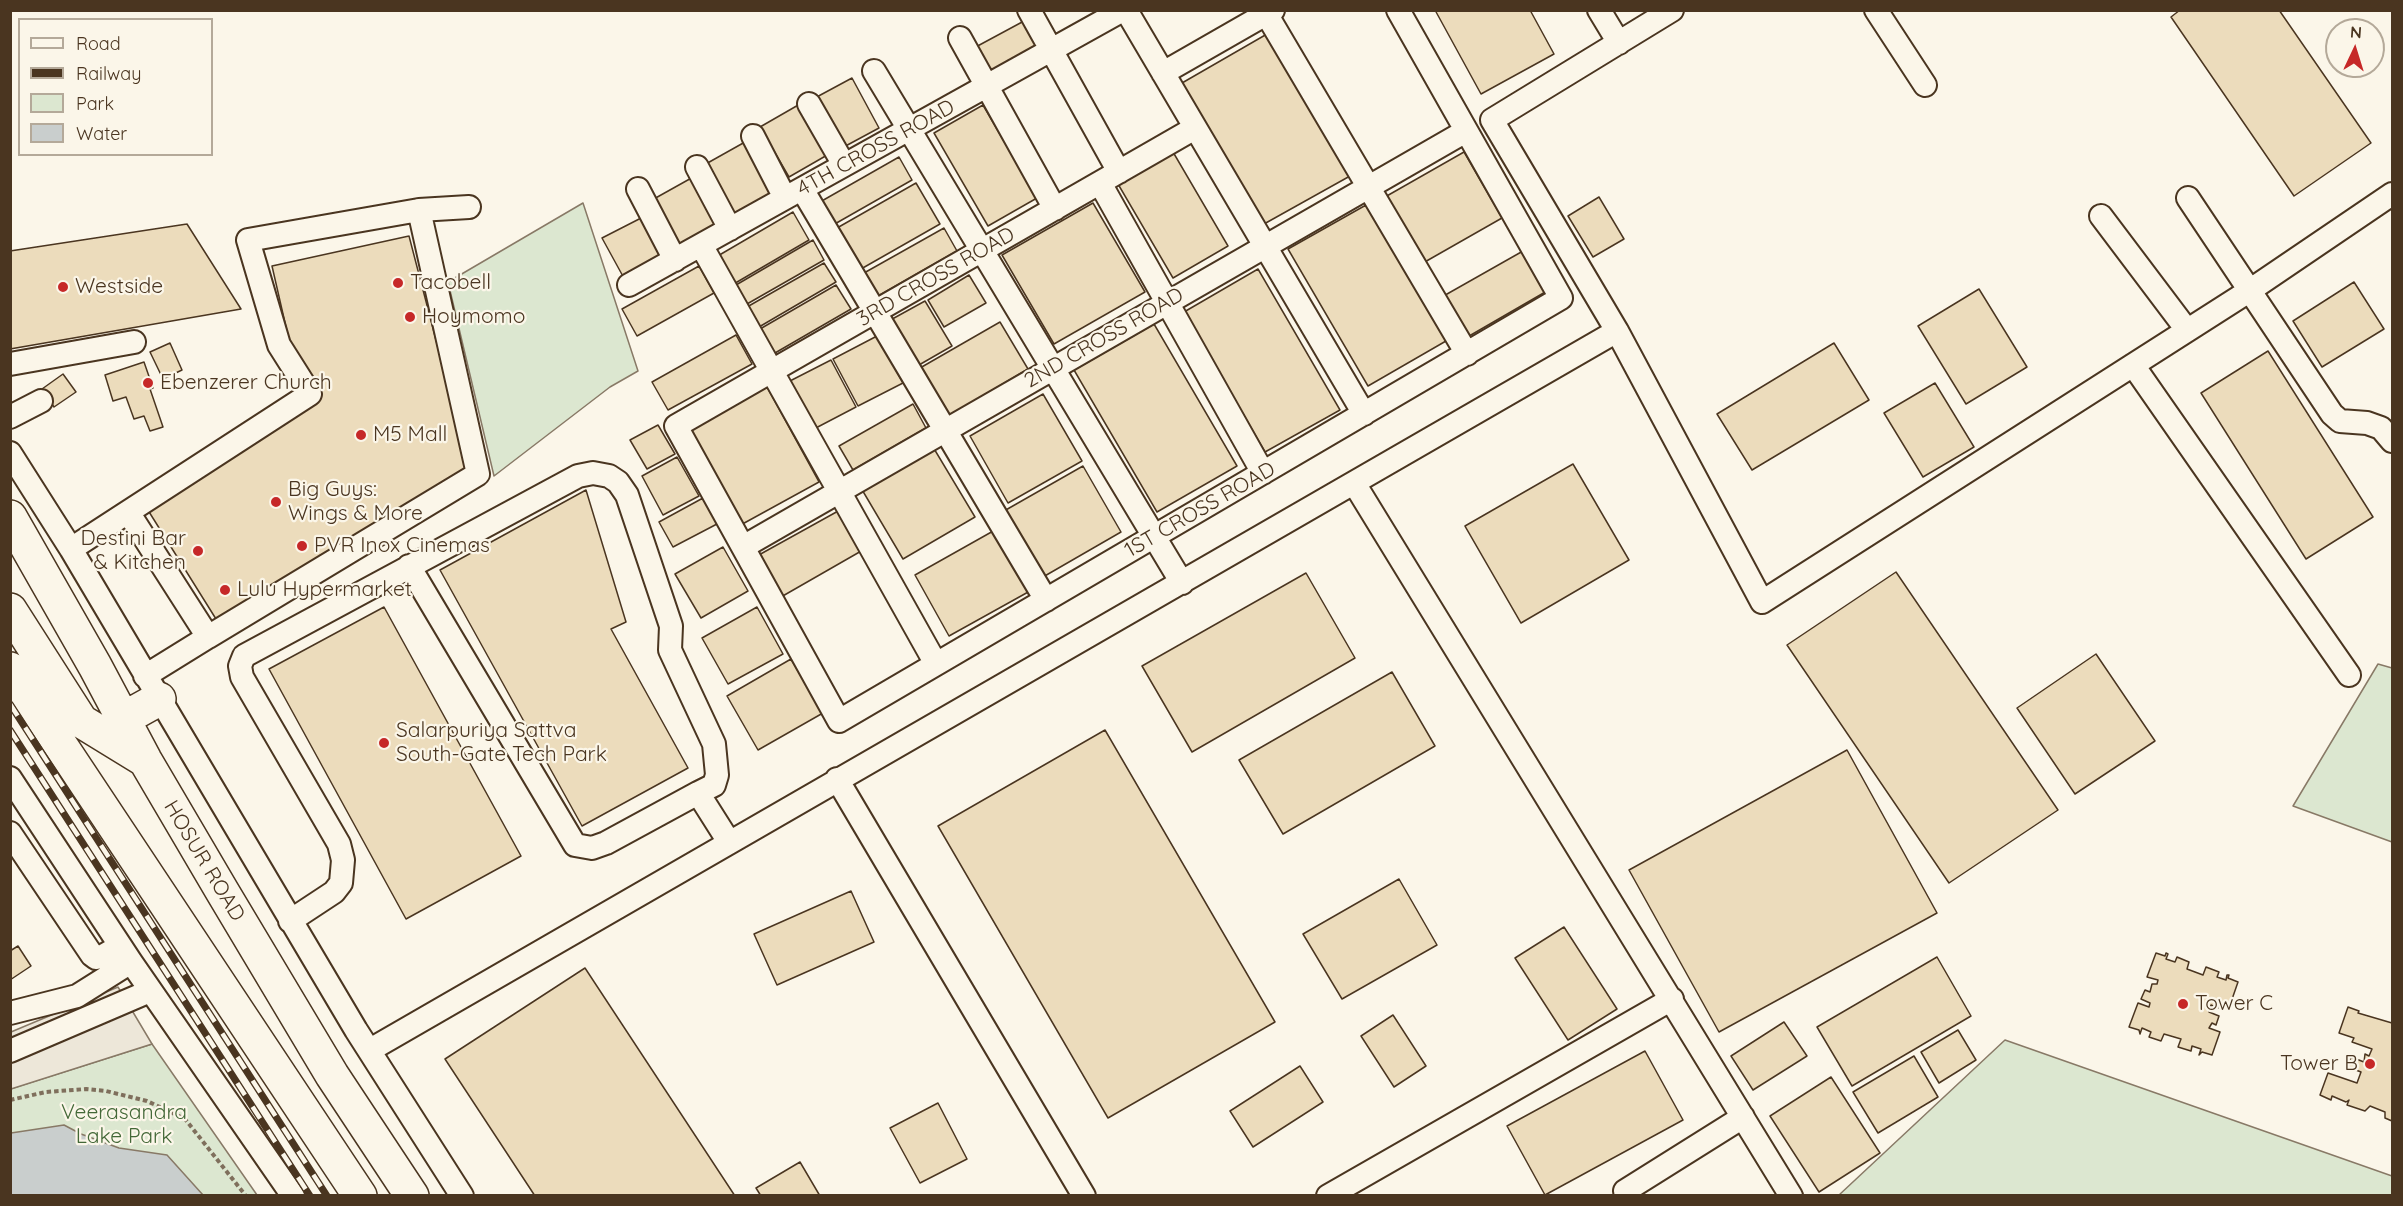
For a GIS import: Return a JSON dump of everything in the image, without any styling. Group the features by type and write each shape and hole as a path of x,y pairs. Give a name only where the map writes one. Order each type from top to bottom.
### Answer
{"highway":[{"name":"HOSUR ROAD","path":"10,518 145,760 332,1075 412,1196"},
{"path":"10,610 81,721 145,760"},
{"path":"10,669 360,1196"},
{"path":"123,719 152,687"},
{"path":"295,1097 332,1075"}],"street":[{"path":"1029,10 1052,50 1167,302 1263,473"},
{"path":"1124,10 1364,414"},
{"name":"4TH CROSS ROAD","path":"629,285 1124,10"},
{"path":"1398,10 1466,130"},
{"path":"1599,10 1619,43"},
{"path":"1672,10 1492,120 1617,331 1762,602 2249,291 2392,194"},
{"path":"1876,10 1925,85"},
{"path":"1163,73 1267,12 1467,354"},
{"path":"960,38 1055,209"},
{"path":"874,71 1182,583"},
{"path":"809,104 844,165"},
{"name":"3RD CROSS ROAD","path":"743,547 676,426 1195,128"},
{"name":"2ND CROSS ROAD","path":"743,547 1466,130"},
{"name":"1ST CROSS ROAD","path":"743,547 839,721 1562,298 1466,130"},
{"path":"753,136 875,312 1046,600"},
{"path":"697,167 730,229"},
{"path":"638,189 675,260"},
{"path":"2188,198 2332,414 2340,421 2367,423 2380,428 2392,441"},
{"path":"71,549 310,394 279,345 248,240 419,210 469,207"},
{"path":"152,687 208,637 478,474 419,210"},
{"path":"2101,216 2187,330"},
{"path":"701,245 936,664"},
{"path":"370,1050 1617,331"},
{"path":"10,364 134,342"},
{"path":"2133,365 2349,675"},
{"path":"10,417 41,401"},
{"path":"10,453 71,549 290,921 462,1196"},
{"path":"290,921 334,892 341,883 343,860 339,844 242,677 240,666 244,656 409,566 578,476 592,473 609,476 618,482 627,495 671,626 670,650 714,744 717,775 714,785 606,843 592,848 575,845 409,566"},
{"path":"1354,483 1791,1196"},
{"path":"128,512 208,637"},
{"path":"10,778 150,991 293,1196"},
{"path":"837,779 1084,1196"},
{"path":"698,793 729,842"},
{"path":"10,833 92,955 96,958 125,954"},
{"path":"10,1013 77,996 125,954"},
{"path":"10,1051 150,991"},
{"path":"1328,1196 1672,999"},
{"path":"1625,1191 1743,1117"}],"path":[{"path":"10,1100 46,1092 86,1089 106,1091 147,1101 185,1119 246,1196"}],"green space":[{"path":"583,203 638,371 610,387 494,476 448,282"},
{"path":"2378,664 2392,668 2392,842 2293,806"},
{"path":"2005,1040 2392,1176 2392,1195 1839,1195"},
{"name":"Veerasandra Lake Park","path":"152,1044 257,1195 11,1195 10,1089"}],"shaded area":[{"path":"118,987 152,1044 11,1089 11,1032"}],"water":[{"path":"64,1125 119,1148 167,1155 203,1195 11,1195 11,1133"}],"building":[{"path":"1435,10 1530,10 1554,54 1481,94"},
{"path":"2180,10 2279,10 2371,143 2294,196 2171,17"},
{"path":"1024,21 1040,49 988,77 972,49"},
{"path":"1267,34 1350,176 1264,224 1182,83"},
{"path":"852,78 879,128 840,149 813,99"},
{"path":"800,104 829,154 789,177 760,127"},
{"path":"983,105 1037,198 988,226 934,133"},
{"path":"745,142 774,193 732,216 704,165"},
{"path":"1173,152 1228,246 1173,278 1118,184"},
{"path":"1464,152 1502,218 1423,263 1385,197"},
{"path":"899,157 912,180 833,225 820,202"},
{"path":"695,176 722,224 678,248 652,200"},
{"path":"916,183 940,224 861,269 837,228"},
{"path":"1599,197 1624,239 1593,257 1568,216"},
{"path":"1093,203 1145,292 1054,344 1002,255"},
{"path":"1366,205 1446,341 1368,386 1288,249"},
{"path":"793,212 809,240 732,285 716,257"},
{"path":"645,216 668,258 625,280 602,238"},
{"path":"187,224 241,309 10,349 10,251"},
{"path":"944,228 957,251 878,296 864,273"},
{"name":"M5 Mall","path":"409,236 470,471 221,627 146,507 320,399 291,349 272,266"},
{"path":"813,240 824,260 747,304 736,285"},
{"path":"1523,251 1547,291 1464,339 1440,298"},
{"path":"824,263 836,282 759,327 747,307"},
{"path":"699,266 714,293 637,336 622,309"},
{"path":"1258,269 1340,410 1265,452 1184,312"},
{"path":"969,275 986,303 944,327 928,300"},
{"path":"2354,282 2384,329 2322,367 2293,321"},
{"path":"836,285 851,309 775,353 760,329"},
{"path":"1979,289 2027,367 1966,404 1918,326"},
{"path":"925,301 952,346 912,369 885,323"},
{"path":"1000,322 1028,369 949,416 920,368"},
{"path":"1154,324 1237,466 1157,512 1074,370"},
{"path":"736,335 752,364 668,410 652,382"},
{"path":"877,336 903,383 858,406 833,359"},
{"path":"170,343 182,370 163,379 150,352"},
{"path":"1834,343 1869,400 1752,470 1717,414"},
{"path":"2268,351 2373,517 2306,559 2201,393"},
{"path":"831,360 856,407 812,430 786,383"},
{"path":"144,362 153,388 150,389 163,427 150,431 144,416 134,419 126,397 113,401 105,375"},
{"path":"63,374 76,392 54,407 42,389"},
{"path":"1935,383 1974,447 1923,477 1884,413"},
{"path":"767,387 819,482 737,527 684,432"},
{"path":"1043,394 1082,461 1008,503 970,436"},
{"path":"913,404 926,428 853,470 839,446"},
{"path":"658,425 675,454 647,469 630,440"},
{"path":"933,447 975,517 903,559 861,488"},
{"path":"677,457 699,496 663,515 642,476"},
{"path":"1573,464 1629,560 1521,623 1465,526"},
{"path":"1083,466 1121,532 1043,577 1004,511"},
{"path":"586,490 626,622 611,629 688,768 582,826 440,570"},
{"path":"703,498 717,524 673,547 659,522"},
{"path":"840,510 863,550 781,597 757,556"},
{"path":"995,530 1030,591 949,636 915,575"},
{"path":"723,547 748,591 701,618 675,574"},
{"path":"1896,572 2058,810 1949,883 1787,645"},
{"path":"1306,573 1355,658 1192,752 1142,666"},
{"name":"Salarpuriya Sattva South-Gate Tech Park","path":"384,607 521,856 406,919 269,669"},
{"path":"757,607 783,654 728,684 702,638"},
{"path":"2096,654 2155,741 2075,794 2017,708"},
{"path":"791,659 823,713 758,750 727,696"},
{"path":"1392,672 1435,746 1283,834 1239,760"},
{"path":"1105,730 1275,1022 1108,1118 938,826"},
{"path":"1847,750 1937,913 1719,1032 1629,870"},
{"path":"1399,879 1437,945 1342,999 1303,934"},
{"path":"851,891 874,942 777,985 754,934"},
{"path":"1564,927 1617,1009 1568,1040 1515,958"},
{"path":"18,946 31,966 10,980 10,951"},
{"name":"Tower C","path":"2156,953 2165,956 2166,953 2168,954 2166,959 2175,962 2177,957 2189,962 2187,969 2203,975 2206,967 2219,972 2217,977 2226,980 2229,975 2228,978 2238,982 2230,1005 2218,1001 2218,1008 2211,1005 2209,1012 2219,1016 2216,1025 2212,1023 2209,1028 2220,1032 2212,1055 2202,1052 2199,1055 2201,1049 2192,1046 2191,1051 2178,1047 2181,1039 2164,1034 2161,1041 2149,1037 2151,1032 2142,1028 2140,1034 2139,1030 2129,1027 2138,1003 2149,1007 2150,1003 2141,999 2145,990 2150,992 2152,984 2157,984 2158,980 2147,977"},
{"path":"1937,957 1971,1016 1852,1086 1817,1027"},
{"path":"585,968 735,1196 535,1196 445,1059"},
{"name":"Tower B","path":"2348,1007 2359,1011 2358,1013 2392,1023 2392,1121 2385,1118 2385,1112 2370,1106 2365,1111 2347,1105 2349,1100 2346,1102 2332,1096 2331,1100 2320,1095 2328,1073 2357,1083 2361,1072 2348,1067 2351,1057 2364,1062 2365,1054 2369,1056 2372,1049 2352,1042 2354,1038 2339,1033"},
{"path":"1393,1015 1426,1066 1394,1087 1361,1036"},
{"path":"1784,1022 1807,1056 1753,1090 1731,1056"},
{"path":"1958,1030 1976,1060 1939,1083 1921,1052"},
{"path":"1645,1051 1683,1120 1545,1195 1507,1126"},
{"path":"1914,1056 1938,1097 1878,1133 1853,1092"},
{"path":"1300,1066 1323,1102 1253,1147 1230,1111"},
{"path":"1831,1077 1880,1153 1819,1192 1770,1116"},
{"path":"938,1103 967,1159 920,1183 890,1128"},
{"path":"800,1162 820,1196 761,1196 756,1188"}],"railway":[{"path":"10,704 327,1196"},
{"path":"10,730 310,1196"}],"place":[{"name":"Tacobell","path":"398,283"},
{"name":"Westside","path":"63,287"},
{"name":"Hoymomo","path":"410,317"},
{"name":"Ebenzerer Church","path":"148,383"},
{"name":"M5 Mall","path":"361,435"},
{"name":"Big Guys: Wings & More","path":"276,502"},
{"name":"PVR Inox Cinemas","path":"302,546"},
{"name":"Destini Bar & Kitchen","path":"198,551"},
{"name":"Lulu Hypermarket","path":"225,590"},
{"name":"Salarpuriya Sattva South-Gate Tech Park","path":"384,743"},
{"name":"Tower C","path":"2183,1004"},
{"name":"Tower B","path":"2370,1064"}]}
